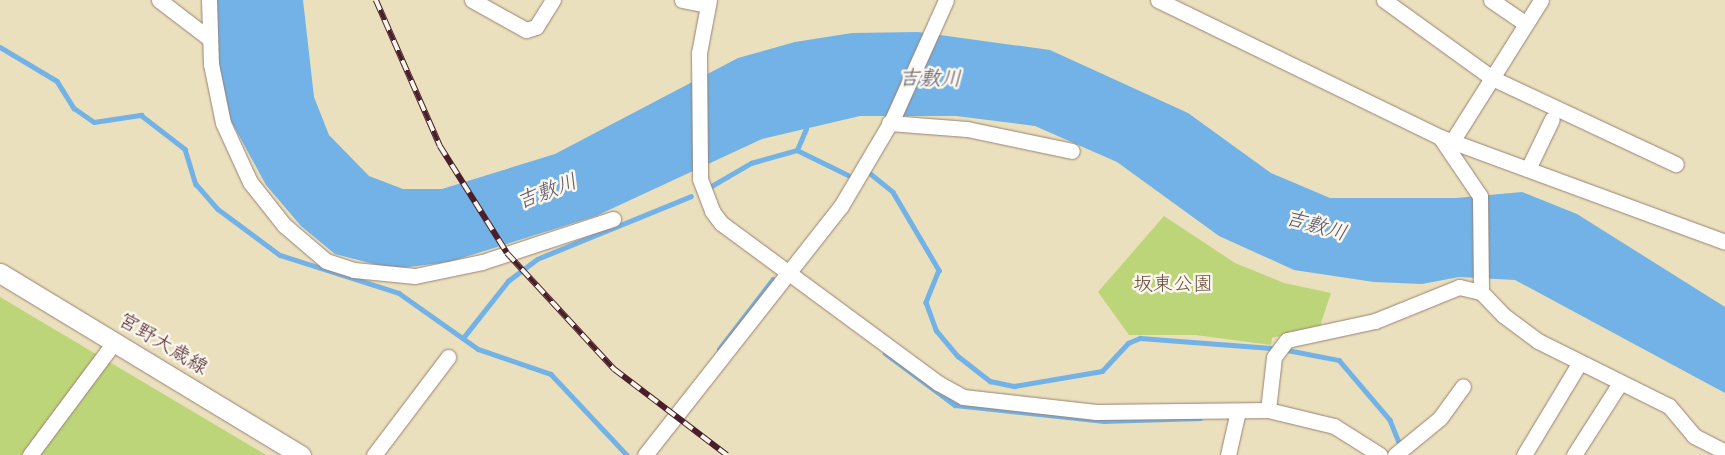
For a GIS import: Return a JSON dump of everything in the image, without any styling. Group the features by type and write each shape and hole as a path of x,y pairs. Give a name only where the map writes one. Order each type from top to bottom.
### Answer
{"main road":[{"name":"宮野大歳線","path":"0,274 115,341 301,455"}],"street":[{"path":"159,0 210,39"},
{"path":"210,0 210,39 223,123 250,182 284,225 326,260 354,270 415,276 482,262 612,219"},
{"path":"472,0 526,30 536,27 553,0"},
{"path":"682,0 708,2 699,70 700,171 702,190 722,223 790,270 902,358 962,397 1096,412 1268,410 1334,426 1380,455"},
{"path":"645,455 841,206 891,120 933,23 946,0"},
{"path":"1158,0 1447,138 1725,242"},
{"path":"1384,0 1404,6 1492,78 1676,164"},
{"path":"1491,0 1526,24"},
{"path":"1447,138 1492,78 1541,0"},
{"path":"1528,169 1552,119"},
{"path":"891,120 968,129 1072,151"},
{"path":"1447,138 1480,196 1480,287 1522,331 1578,364 1669,406 1694,436 1725,452"},
{"path":"1268,410 1274,357 1287,340 1375,321 1451,287 1480,287"},
{"path":"30,455 115,341"},
{"path":"374,455 448,358"},
{"path":"1524,455 1578,364"},
{"path":"1574,455 1620,383"},
{"path":"1395,455 1440,418 1463,386"},
{"path":"1228,455 1238,411"}],"green space":[{"name":"坂東公園","path":"1164,216 1235,263 1284,283 1331,293 1320,326 1272,338 1271,345 1195,335 1129,335 1098,292"},
{"path":"0,297 266,455 0,455"}],"water":[{"name":"吉敷川","path":"212,0 303,0 314,97 329,135 369,176 403,189 442,189 555,154 738,58 795,42 852,33 918,32 1050,50 1188,113 1271,173 1330,198 1456,198 1522,192 1577,214 1725,307 1725,393 1515,280 1459,277 1422,284 1374,282 1294,270 1219,236 1117,162 1035,126 956,116 860,116 762,139 596,216 449,262 393,269 335,254 301,226 266,185 230,119 220,79"}],"waterway":[{"path":"0,47 57,81 74,108 94,122 141,115 185,149 196,184 218,209 280,255 399,293 478,349 551,374 627,455"},
{"path":"708,188 751,163 797,150 806,129"},
{"path":"797,150 848,175"},
{"path":"871,174 893,192 939,270 926,302 936,330 958,356 990,381 1014,386 1102,371 1128,343 1140,338 1271,348"},
{"path":"463,338 508,281 537,259 691,196"},
{"path":"719,349 773,279"},
{"path":"1287,350 1339,360 1390,420 1400,445"},
{"path":"885,353 955,405 1104,421 1200,418"}],"railway":[{"path":"376,0 440,146 507,253 614,369 727,455"}]}
